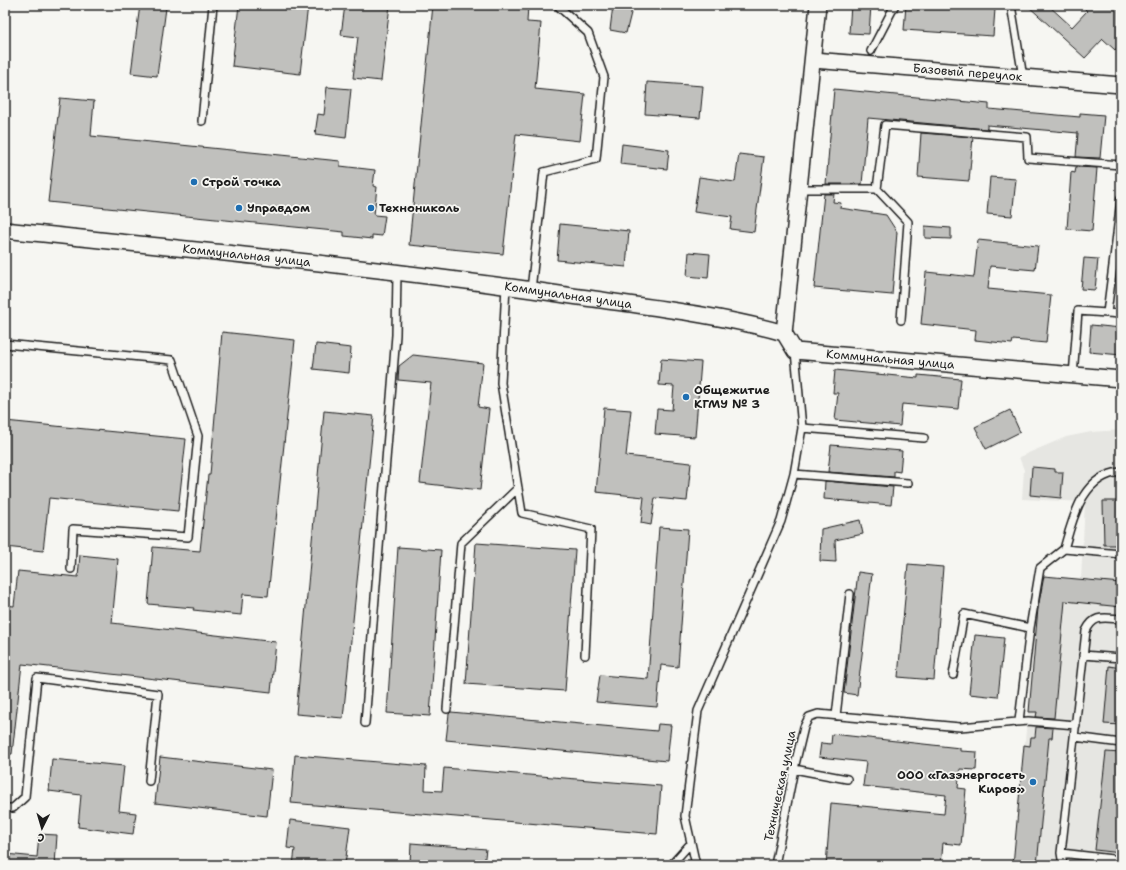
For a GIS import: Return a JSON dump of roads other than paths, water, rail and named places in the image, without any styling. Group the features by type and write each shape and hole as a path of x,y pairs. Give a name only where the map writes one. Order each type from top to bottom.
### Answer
{"street":[{"path":"795,351 784,333 818,5"},
{"name":"Базовый переулок","path":"813,60 1121,85"},
{"name":"Коммунальная улица","path":"5,230 397,272 506,286 747,322 784,333"},
{"name":"Коммунальная улица","path":"795,351 1121,379"}],"lane":[{"path":"202,121 213,5"},
{"path":"531,290 544,172 596,159 604,77 588,33 557,5"},
{"path":"871,51 895,5"},
{"path":"1011,5 1023,77"},
{"path":"877,189 885,125 1027,137 1028,158 1121,165"},
{"path":"799,189 877,189 908,222 901,320"},
{"path":"1107,313 1119,235 1121,198"},
{"path":"365,722 396,335 397,272"},
{"path":"506,286 501,383 522,513 591,528 585,655"},
{"path":"1073,376 1078,311 1121,314"},
{"path":"5,344 172,360 198,436 188,538 74,528 71,569"},
{"path":"696,865 685,816 698,711 781,521 794,474 802,428 795,351"},
{"path":"802,428 924,438"},
{"path":"1019,721 1030,628 1040,568 1064,549 1077,508 1093,482 1121,472"},
{"path":"794,474 908,483"},
{"path":"447,709 461,544 518,488"},
{"path":"1064,549 1121,554"},
{"path":"850,594 836,716 960,727 1019,721 1076,725"},
{"path":"952,675 964,614 1030,628"},
{"path":"1063,865 1061,853 1086,631 1092,621 1104,618 1121,619"},
{"path":"1083,655 1121,658"},
{"path":"5,808 13,808 25,797 37,678 158,694 149,781"},
{"name":"Техническая улица","path":"775,865 804,727 809,717 818,714 836,716"},
{"path":"1075,737 1121,743"},
{"path":"794,769 847,779"},
{"path":"671,865 691,843"},
{"path":"1061,853 1121,860"}],"place":[{"name":"Строй точка","path":"194,182"},
{"name":"Управдом","path":"239,208"},
{"name":"Технониколь","path":"371,208"},
{"name":"Общежитие КГМУ № 3","path":"686,397"},
{"name":"ООО «Газэнергосеть Киров»","path":"1033,782"}]}
